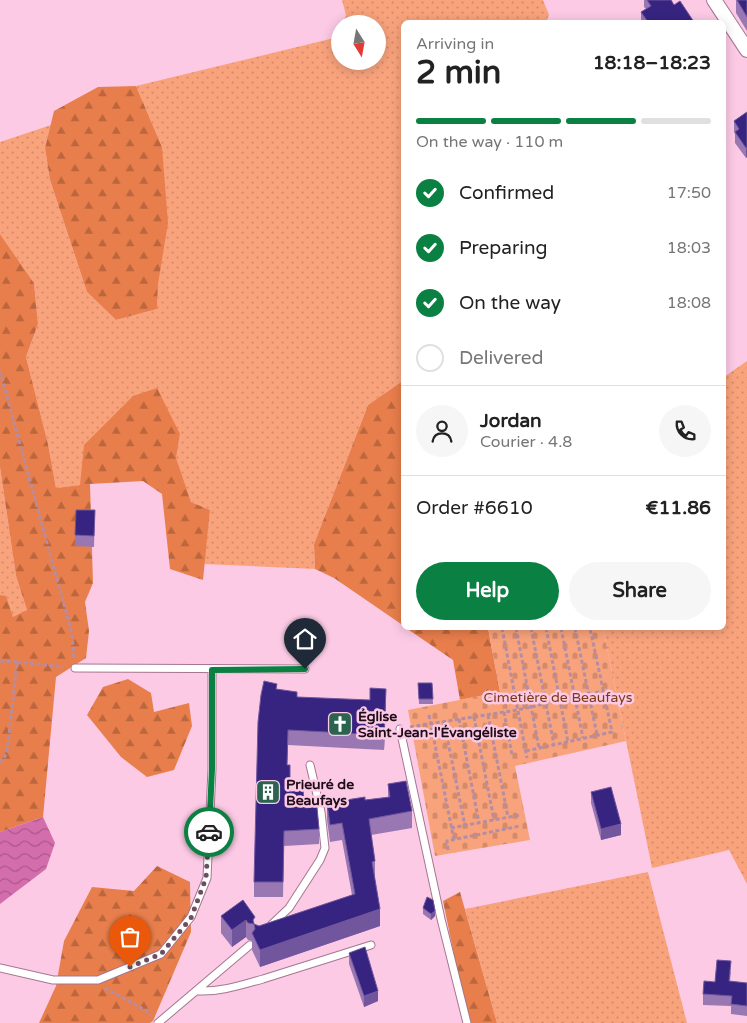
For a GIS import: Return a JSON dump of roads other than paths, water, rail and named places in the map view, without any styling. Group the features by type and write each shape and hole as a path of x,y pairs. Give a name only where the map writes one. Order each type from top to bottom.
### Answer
{"street":[{"path":"714,0 747,50"}],"lane":[{"path":"75,668 305,669"},
{"path":"0,968 53,980 98,980 161,954 191,918 206,878 212,769 212,670"},
{"path":"400,729 467,1023"},
{"path":"264,932 289,908 320,860 325,848 322,812 310,765"},
{"path":"322,812 331,811"},
{"path":"160,1021 198,991 250,945"},
{"path":"198,991 230,988 288,972 371,945"}],"water":[{"path":"43,817 55,843 46,869 0,904 0,832"}],"place":[{"name":"Église Saint-Jean-l'Évangéliste","path":"340,724"},
{"name":"Prieuré de Beaufays","path":"268,792"}],"park label":[{"name":"Cimetière de Beaufays","path":"558,697"}]}
